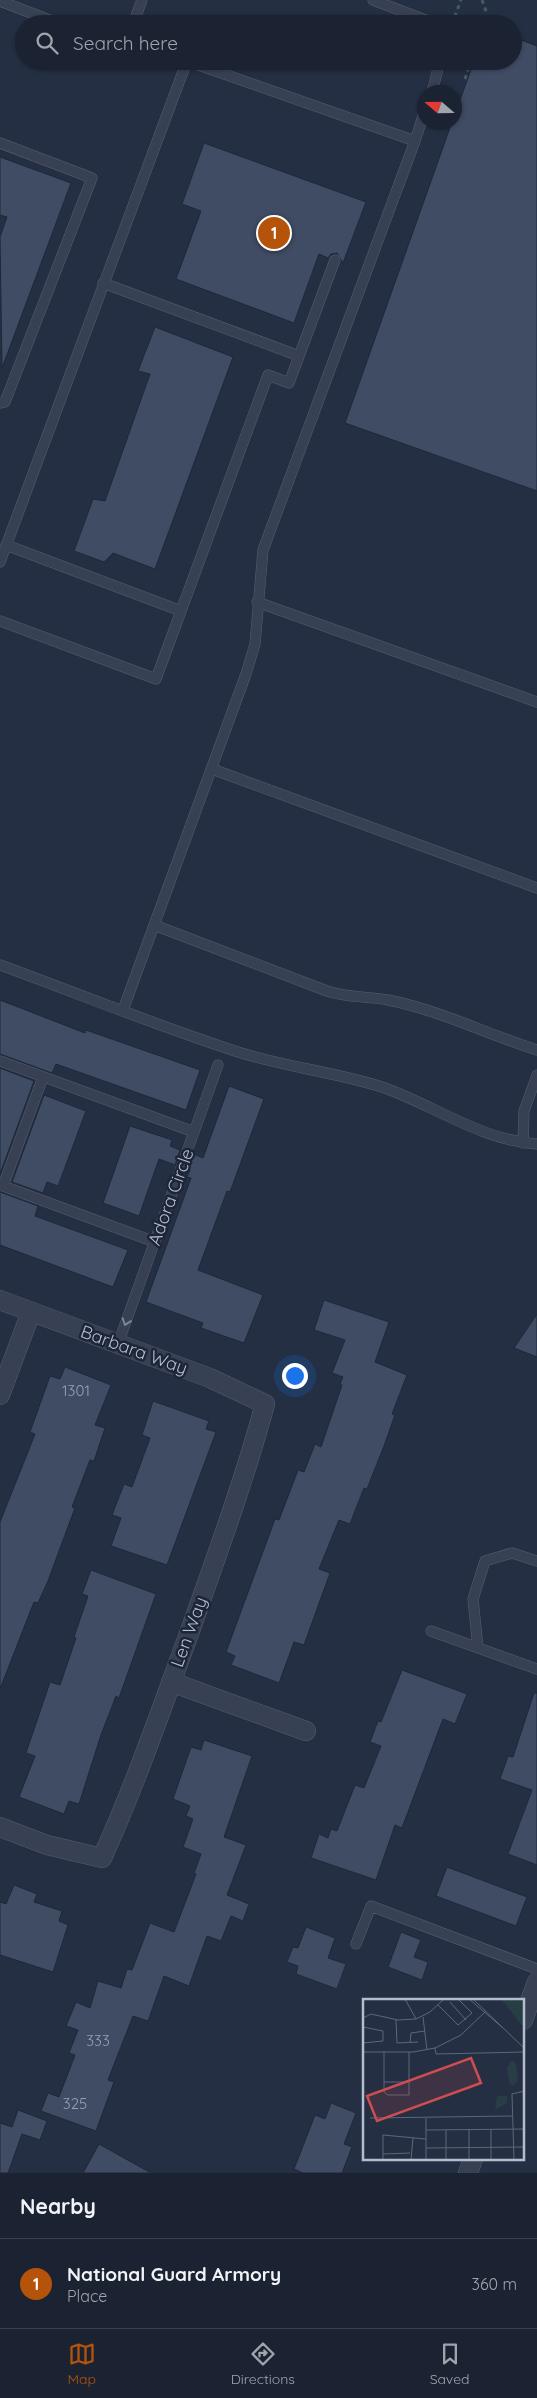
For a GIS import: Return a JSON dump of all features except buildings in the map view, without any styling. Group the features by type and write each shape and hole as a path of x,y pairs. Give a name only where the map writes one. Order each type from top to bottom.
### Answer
{"street":[{"name":"Barbara Way","path":"0,1300 210,1378 266,1404"},
{"path":"0,1395 30,1312"},
{"name":"Len Way","path":"0,1827 47,1845 102,1858 130,1796 247,1470 266,1404"},
{"path":"171,1682 306,1731"},
{"path":"524,2017 537,1982"},
{"path":"468,2173 473,2160"}],"lane":[{"path":"136,15 142,0"},
{"path":"373,0 412,15"},
{"path":"0,1 37,15"},
{"path":"0,562 184,70"},
{"path":"213,70 415,141"},
{"path":"434,85 438,70"},
{"path":"128,1011 154,925 212,769 255,644 257,602 263,550 419,130"},
{"path":"0,143 92,178 5,402 0,403"},
{"path":"0,621 156,678 268,375 289,383 334,260"},
{"path":"103,283 299,356"},
{"path":"6,545 182,611"},
{"path":"257,602 537,702"},
{"path":"212,769 537,888"},
{"path":"154,925 339,995 387,1000 440,1014 494,1036 537,1050"},
{"path":"0,965 240,1052 381,1087 427,1105 465,1126 522,1143 537,1144"},
{"name":"Adora Circle","path":"0,1061 194,1132 118,1344"},
{"path":"194,1132 218,1066"},
{"path":"522,1143 524,1111 537,1076"},
{"path":"43,1077 1,1185 155,1242"},
{"path":"478,1648 473,1599 485,1561 512,1553 537,1561"},
{"path":"431,1631 537,1669"},
{"path":"356,1944 371,1906 537,1969"}],"path":[{"path":"455,15 461,0"},
{"path":"482,0 487,15"},
{"path":"465,79 468,70"}],"place":[{"name":"National Guard Armory","path":"274,233"}]}
